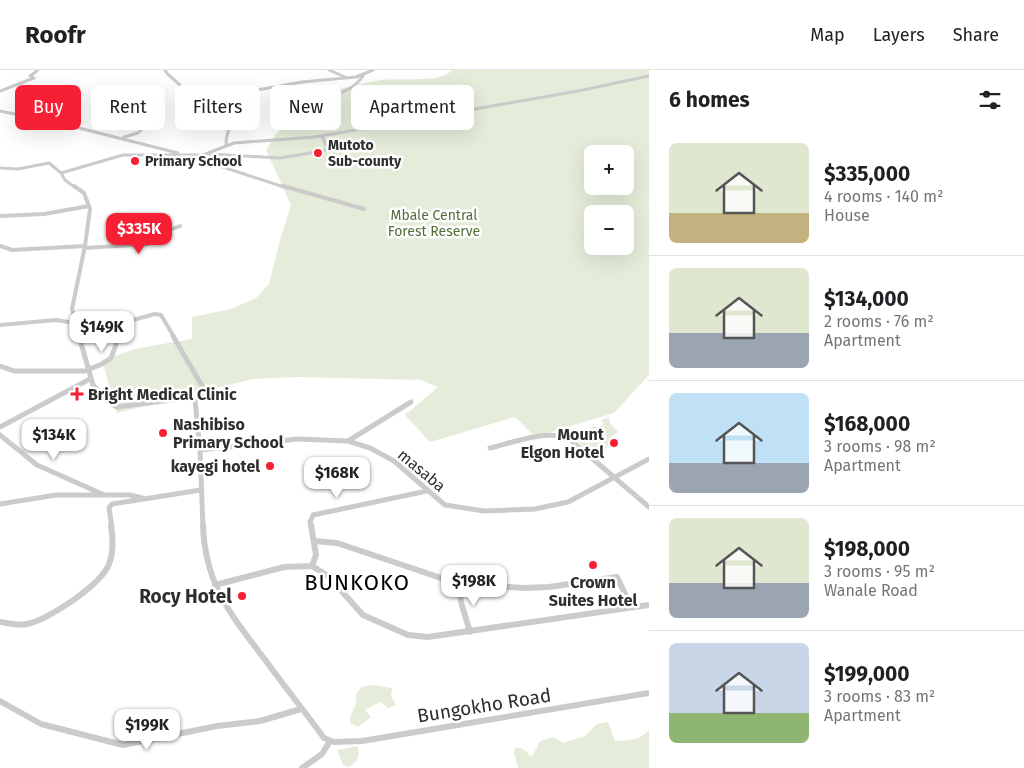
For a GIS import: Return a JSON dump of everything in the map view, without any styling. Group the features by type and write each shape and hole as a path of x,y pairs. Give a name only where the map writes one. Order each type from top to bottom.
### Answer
{"street":[{"path":"0,91 34,78 30,76 38,70"},
{"path":"165,70 167,74 181,85"},
{"path":"329,70 346,78"},
{"path":"341,92 354,87 363,76 372,70"},
{"path":"288,85 363,76"},
{"path":"207,154 226,145 322,136 578,91 649,76"},
{"path":"0,111 122,138 364,209"},
{"path":"122,138 138,133 141,130"},
{"path":"226,145 228,130"},
{"path":"61,173 123,155 187,156 228,154 280,158 304,156 313,152 328,150 322,136"},
{"path":"0,168 4,170 14,169 48,163 61,173 66,180 84,193 89,206 90,216 72,306 75,323 78,335 88,370 90,380 103,398 117,407 180,399 196,400 204,394 205,391 161,315 155,314 78,335"},
{"path":"0,216 44,214 89,206"},
{"path":"0,246 16,250 149,244 151,237 180,226"},
{"path":"0,325 56,320 75,323"},
{"path":"0,366 7,371 40,370 63,373 88,370 111,358 118,339"},
{"path":"0,427 13,418 90,380"},
{"path":"196,400 204,553 215,585 226,608 301,709 327,740 322,754 302,768"},
{"path":"348,441 411,402"},
{"path":"490,448 550,434 567,437 649,506"},
{"path":"0,436 37,464 105,496"},
{"name":"masaba","path":"200,450 312,438 348,441 370,448 394,460 440,502 451,507 500,511 536,509 577,498 649,459"},
{"path":"0,622 26,625 32,623 85,590 101,577 110,563 113,526 109,508 117,501 201,490"},
{"path":"312,566 316,555 310,522 313,515 427,491"},
{"path":"0,504 51,495 130,495 145,498"},
{"path":"314,541 337,543 459,584 524,588 549,587 617,577 626,596 634,607"},
{"path":"215,585 284,567 312,566 328,576 359,613 408,635 428,637 649,605"},
{"path":"459,584 470,632"},
{"name":"Bungokho Road","path":"327,740 341,743 398,736 649,693"},
{"path":"0,701 41,724 123,745 210,727 260,720 301,709"}],"green space":[{"name":"Mbale Central Forest Reserve","path":"452,70 649,70 649,375 614,413 535,437 515,417 430,442 405,415 438,387 421,380 296,377 253,379 117,413 102,360 139,348 192,339 192,317 231,309 256,298 269,284 291,205 266,150 280,130 341,130 341,89 351,86 351,130 474,130 474,85 356,85 390,79 430,79 439,77"},
{"path":"609,417 610,423 618,432 610,437 612,439 599,461 565,430 575,428 577,431 590,431 591,427 595,426 597,428 604,424 601,420"},
{"path":"373,685 392,688 391,696 396,705 388,708 380,702 365,710 371,717 358,727 350,723 356,703 356,694 362,687"},
{"path":"608,722 615,741 638,738 649,730 649,768 518,768 514,753 515,747 523,749 532,757 540,741 553,737 563,743 585,736 597,724"},
{"path":"357,746 359,752 355,762 347,767 343,765 337,750"}],"place":[{"name":"Mutoto Sub-county","path":"318,153"},
{"name":"Primary School","path":"135,161"},
{"name":"Bright Medical Clinic","path":"77,394"},
{"name":"Nashibiso Primary School","path":"163,433"},
{"name":"Mount Elgon Hotel","path":"614,443"},
{"name":"kayegi hotel","path":"270,466"},
{"name":"Crown Suites Hotel","path":"593,565"},
{"name":"Rocy Hotel","path":"242,596"}],"district":[{"name":"BUNKOKO","path":"357,582"}]}
